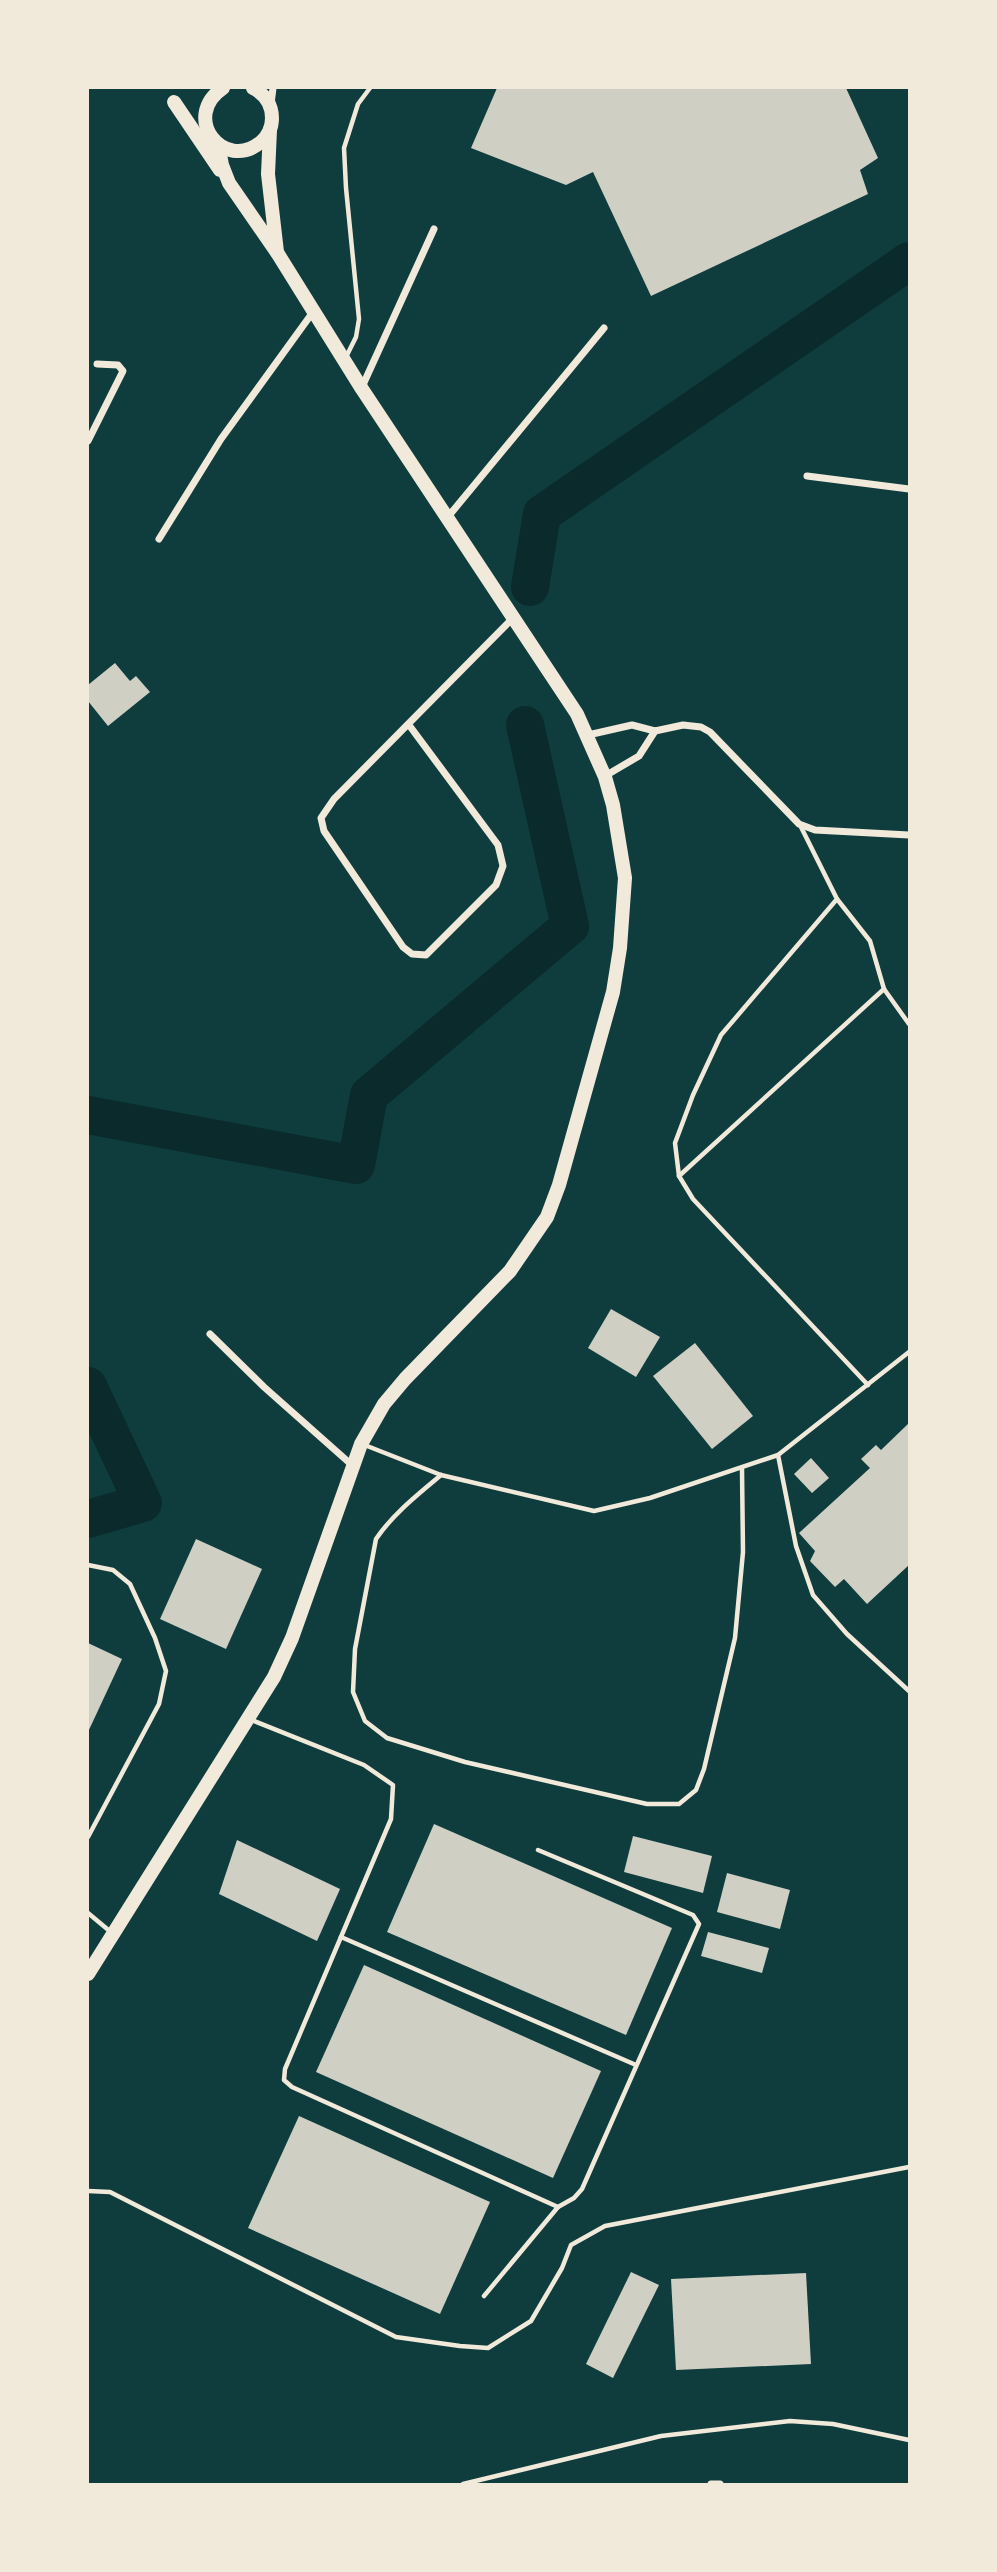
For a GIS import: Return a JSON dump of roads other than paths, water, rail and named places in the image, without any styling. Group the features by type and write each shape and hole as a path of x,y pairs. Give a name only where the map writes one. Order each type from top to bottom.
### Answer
{"main road":[{"path":"88,1974 274,1677 292,1638 360,1444 384,1404 510,1271 547,1217 559,1185 613,992 620,948 625,878 613,805 605,777 577,715 167,88"},
{"path":"253,88 265,97 270,107 268,174 278,254"},
{"path":"215,89 204,114 205,126 218,145 242,151 254,147 264,139 271,128"},
{"path":"174,102 205,126"},
{"path":"218,145 229,183"}],"street":[{"path":"270,107 273,88"},
{"path":"362,389 434,229"},
{"path":"159,539 221,439 314,311"},
{"path":"447,518 604,328"},
{"path":"88,441 123,371 118,365 97,364"},
{"path":"807,476 909,489"},
{"path":"409,725 498,845 503,866 496,885 426,955 412,954 403,947 324,831 321,818 334,799 513,617"},
{"path":"588,736 632,725 655,731 683,725 701,727 710,732 799,824 815,830 909,835"},
{"path":"605,777 639,756 655,731"},
{"path":"210,1334 264,1387 353,1466"},
{"path":"711,2484 720,2484"}],"lane":[{"path":"344,361 356,337 359,319 344,148 358,104 370,88"},
{"path":"799,824 837,899 870,941 884,989 909,1024"},
{"path":"837,899 721,1035 693,1094 675,1143 679,1175 693,1199 868,1385"},
{"path":"679,1175 884,989"},
{"path":"360,1444 441,1475 594,1511 650,1498 778,1455 909,1352"},
{"path":"778,1455 796,1546 813,1595 847,1634 909,1691"},
{"path":"441,1475 411,1500 376,1539 355,1649 353,1692 365,1721 387,1738 465,1762 647,1804 679,1804 696,1790 704,1769 735,1638 743,1552 742,1469"},
{"path":"88,1565 113,1570 130,1584 155,1638 166,1671 159,1704 88,1838"},
{"path":"248,1719 364,1765 393,1785 391,1819 285,2069 284,2080 292,2087 558,2207"},
{"path":"484,2296 558,2207 574,2198 582,2189 699,1924 697,1919 538,1850"},
{"path":"88,1913 112,1934"},
{"path":"341,1937 636,2065"},
{"path":"88,2191 110,2192 396,2337 488,2348 531,2321 562,2268 571,2245 605,2226 909,2167"},
{"path":"463,2484 661,2436 790,2421 833,2424 909,2440"}],"waterway":[{"path":"530,587 542,514 909,261"},
{"path":"88,1115 356,1165 369,1095 570,926 525,725"},
{"path":"88,1386 143,1503 88,1519"}]}
